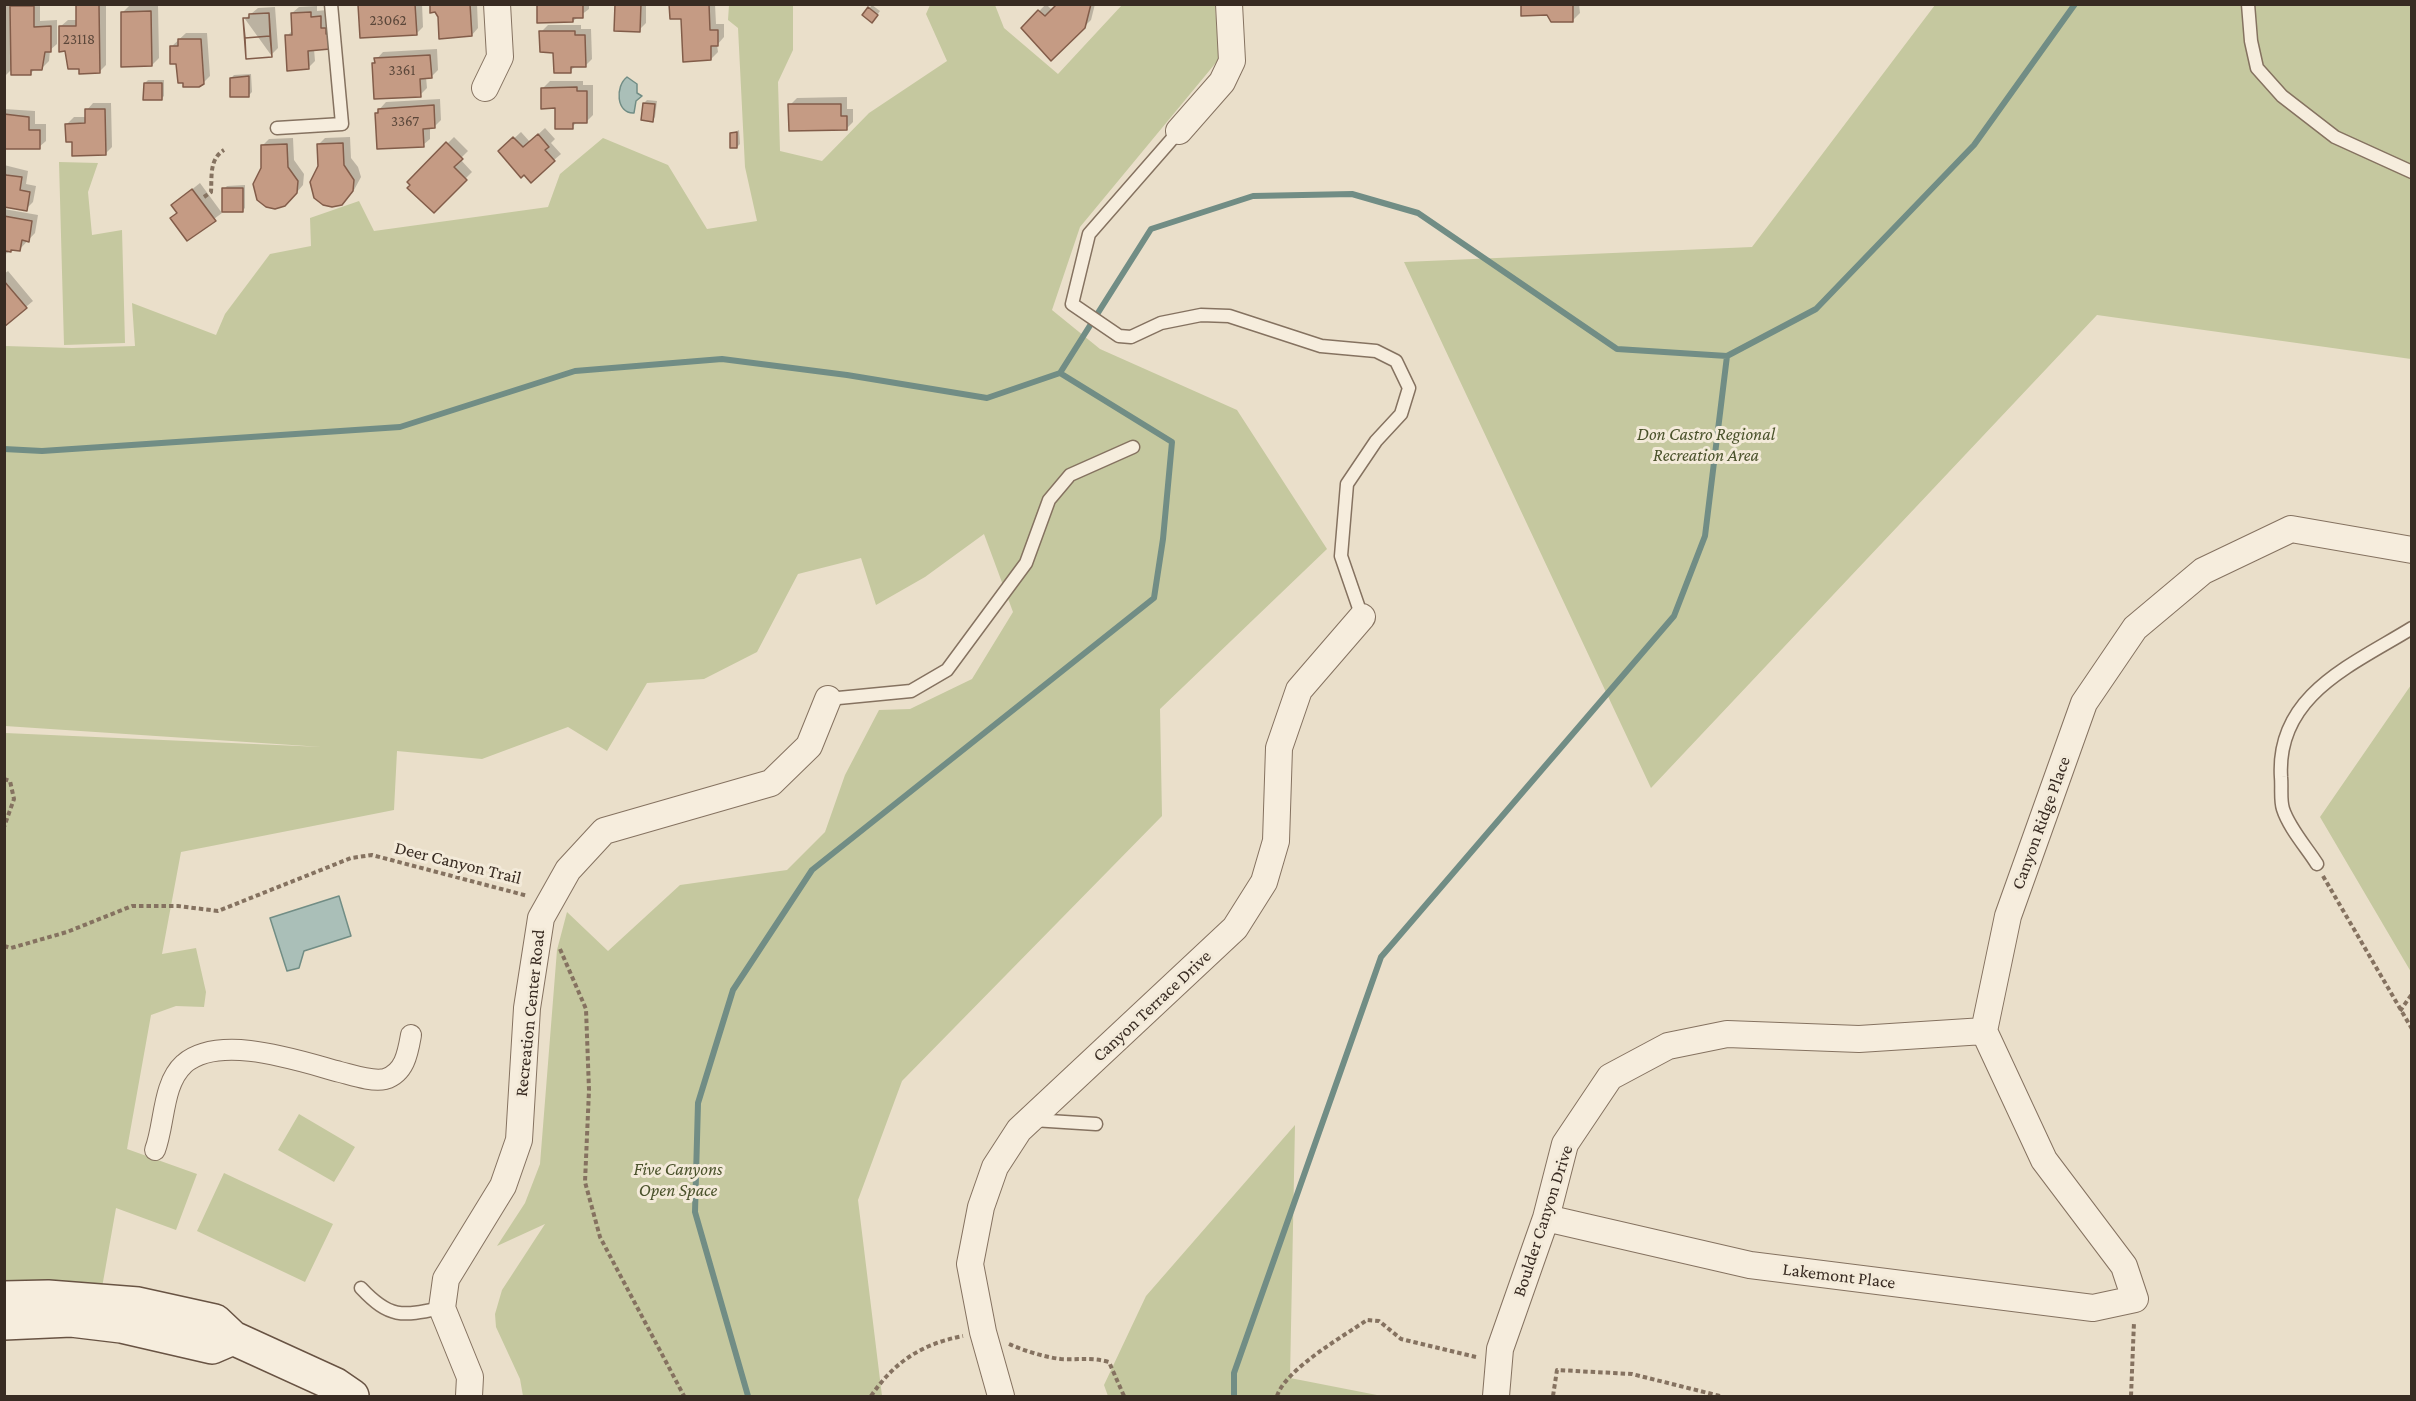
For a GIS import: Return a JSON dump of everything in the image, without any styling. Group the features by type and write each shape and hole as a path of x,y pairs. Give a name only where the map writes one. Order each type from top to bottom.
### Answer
{"main road":[{"path":"4,1298 48,1297 138,1304 215,1321 233,1338 336,1385 352,1396"},
{"path":"4,1323 71,1320 121,1326 212,1347 233,1338"}],"street":[{"path":"485,88 500,57 497,4"},
{"path":"1179,131 1222,82 1232,61 1229,4"},
{"name":"Canyon Ridge Place","path":"1984,1031 2008,916 2084,703 2135,628 2203,571 2291,529 2412,550"},
{"name":"Canyon Terrace Drive","path":"1001,1396 983,1332 970,1264 981,1208 995,1167 1019,1130 1235,928 1264,882 1276,841 1279,748 1299,690 1362,617"},
{"name":"Recreation Center Road","path":"442,1308 446,1279 503,1186 519,1140 527,1008 541,918 568,870 604,831 771,783 809,746 828,699"},
{"path":"1984,1031 2044,1160 2124,1266 2135,1299"},
{"name":"Boulder Canyon Drive","path":"1496,1396 1500,1349 1545,1218 1565,1144 1610,1077 1668,1046 1728,1034 1859,1039 1984,1031"},
{"path":"155,1150 162,1131 171,1084 184,1065 204,1053 232,1050 266,1053 360,1077 384,1079 396,1072 407,1059 411,1035"},
{"name":"Lakemont Place","path":"1545,1218 1750,1265 2093,1308 2135,1299"},
{"path":"442,1308 470,1377 469,1396"}],"lane":[{"path":"277,128 342,124 331,4"},
{"path":"2248,4 2251,41 2257,68 2282,96 2335,137 2412,172"},
{"path":"1179,131 1089,234 1072,304 1119,336 1131,337 1161,322 1201,315 1229,316 1321,346 1376,351 1396,361 1409,388 1401,414 1376,441 1347,484 1341,556 1362,617"},
{"path":"828,699 911,691 947,670 1026,562 1049,500 1070,475 1133,447"},
{"path":"2317,864 2283,809 2280,762 2288,727 2304,702 2324,682 2412,628"},
{"path":"1031,1119 1096,1124"},
{"path":"361,1288 378,1306 406,1315 442,1308"}],"path":[{"path":"204,197 211,192 213,163 218,154 224,150"},
{"path":"4,779 10,781 14,799 4,827"},
{"name":"Deer Canyon Trail","path":"4,946 11,948 67,932 132,906 178,906 218,911 351,858 372,855 527,894 563,954 586,1009 589,1090 585,1182 600,1237 684,1396"},
{"path":"2317,864 2412,1029"},
{"path":"2400,1011 2412,994"},
{"path":"2131,1396 2135,1299"},
{"path":"1277,1396 1281,1384 1331,1344 1367,1320 1379,1321 1401,1339 1428,1348 1477,1356 1475,1364"},
{"path":"1553,1396 1557,1370 1632,1374 1720,1396"}],"green space":[{"name":"Five Canyons Open Space","path":"729,5 793,5 793,50 778,82 780,151 822,161 869,113 947,61 926,14 930,5 995,5 1004,28 1058,74 1122,5 1215,5 1219,59 1080,227 1052,310 1100,349 1237,410 1327,549 1160,709 1162,816 902,1081 858,1200 882,1396 523,1396 520,1379 496,1327 495,1314 502,1290 545,1224 497,1246 525,1203 540,1164 557,950 567,912 608,951 680,885 787,870 825,832 845,775 879,710 910,709 972,679 1013,612 984,534 925,577 876,605 861,558 798,574 757,652 704,679 647,683 607,751 568,727 482,759 397,751 394,810 181,852 162,954 196,948 206,992 204,1007 176,1006 151,1015 127,1149 197,1174 176,1230 116,1208 100,1299 5,1302 5,733 322,747 5,726 5,346 72,348 135,346 132,303 216,335 225,314 270,254 311,246 310,218 359,201 374,231 548,207 560,174 603,138 668,165 707,229 757,221 745,167 738,28 728,20"},
{"name":"Don Castro Regional Recreation Area","path":"1935,5 2411,5 2411,359 2097,315 1651,788 1404,262 1752,247"},
{"path":"59,162 98,163 88,192 92,235 122,230 125,343 64,345"},
{"path":"2411,685 2411,972 2320,817"},
{"path":"299,1114 355,1147 334,1182 278,1150"},
{"path":"1295,1125 1290,1378 1382,1396 1108,1396 1104,1385 1146,1296"},
{"path":"224,1173 333,1224 305,1282 197,1231"}],"water":[{"path":"627,77 637,84 637,93 642,96 636,101 634,113 624,109 619,99 620,87"},
{"path":"339,896 351,936 304,951 299,968 287,971 270,918"}],"building":[{"path":"415,4 417,35 360,38 358,5"},
{"path":"430,4 470,4 472,36 439,39 438,17 435,12 430,13"},
{"path":"537,4 583,4 583,18 573,18 573,22 537,23"},
{"path":"615,4 641,4 640,32 614,31"},
{"path":"669,4 709,4 710,30 718,30 718,46 711,46 711,60 683,62 681,19 670,19"},
{"path":"1057,4 1091,4 1085,28 1051,61 1021,28 1038,10 1045,16"},
{"path":"1521,4 1573,4 1573,22 1551,22 1547,15 1521,16"},
{"path":"76,5 99,5 100,73 79,74 79,69 68,69 65,51 59,52 59,26 76,26"},
{"path":"10,6 34,6 34,27 51,26 51,52 45,52 42,70 31,70 31,75 11,75"},
{"path":"868,7 878,15 872,23 862,15"},
{"path":"151,11 152,66 121,67 121,12"},
{"path":"311,12 311,17 321,16 321,28 326,28 326,34 329,34 330,49 308,51 309,69 287,71 285,35 292,35 291,13"},
{"path":"269,13 272,57 246,59 243,18 249,18 249,14"},
{"path":"269,13 270,36 245,38 243,18 249,18 249,14"},
{"path":"539,31 575,31 575,35 585,35 586,67 571,67 571,73 554,73 553,53 540,52"},
{"path":"270,36 272,57 246,59 245,38"},
{"path":"178,39 201,39 204,84 199,87 183,87 183,83 178,83 176,64 170,64 170,46 178,46"},
{"path":"430,55 432,78 420,79 421,97 374,99 372,63 375,63 374,58"},
{"path":"249,76 249,97 230,97 230,78"},
{"path":"144,83 162,83 162,100 143,100"},
{"path":"577,87 577,91 587,91 587,123 573,123 573,129 555,129 555,108 541,109 541,88"},
{"path":"643,103 655,104 653,122 641,120"},
{"path":"788,104 841,104 841,116 847,116 847,130 789,131"},
{"path":"434,105 435,128 423,129 424,147 377,149 375,113 378,113 378,109"},
{"path":"85,109 105,109 106,155 72,156 72,142 66,142 65,124 85,123"},
{"path":"4,114 29,117 29,130 40,130 40,149 4,149"},
{"path":"737,132 737,148 730,148 730,133"},
{"path":"538,134 549,147 545,150 555,161 531,183 524,175 521,178 498,151 513,137 523,147"},
{"path":"446,142 463,159 454,167 467,180 434,213 407,188 410,185 407,182"},
{"path":"343,143 344,165 354,180 353,191 342,205 332,207 323,205 314,198 310,182 318,166 317,144"},
{"path":"287,144 288,167 298,181 297,193 285,206 275,209 266,207 257,200 253,184 261,168 261,145"},
{"path":"4,172 6,175 22,177 20,190 30,192 27,211 4,207"},
{"path":"222,188 243,188 243,212 222,212"},
{"path":"192,189 216,221 187,241 170,218 177,213 171,205"},
{"path":"4,216 32,221 29,242 22,240 20,251 5,251 4,254"},
{"path":"4,281 27,308 4,327"}],"waterway":[{"path":"4,449 42,451 400,427 575,371 722,359 847,375 987,398 1060,373 1151,229 1253,196 1352,194 1418,213 1617,349 1727,356 1816,309 1974,145 2075,4"},
{"path":"1234,1396 1234,1373 1381,957 1674,616 1705,536 1727,356"},
{"path":"748,1396 695,1212 698,1103 733,990 812,870 1154,598 1163,539 1172,442 1060,373"}]}
